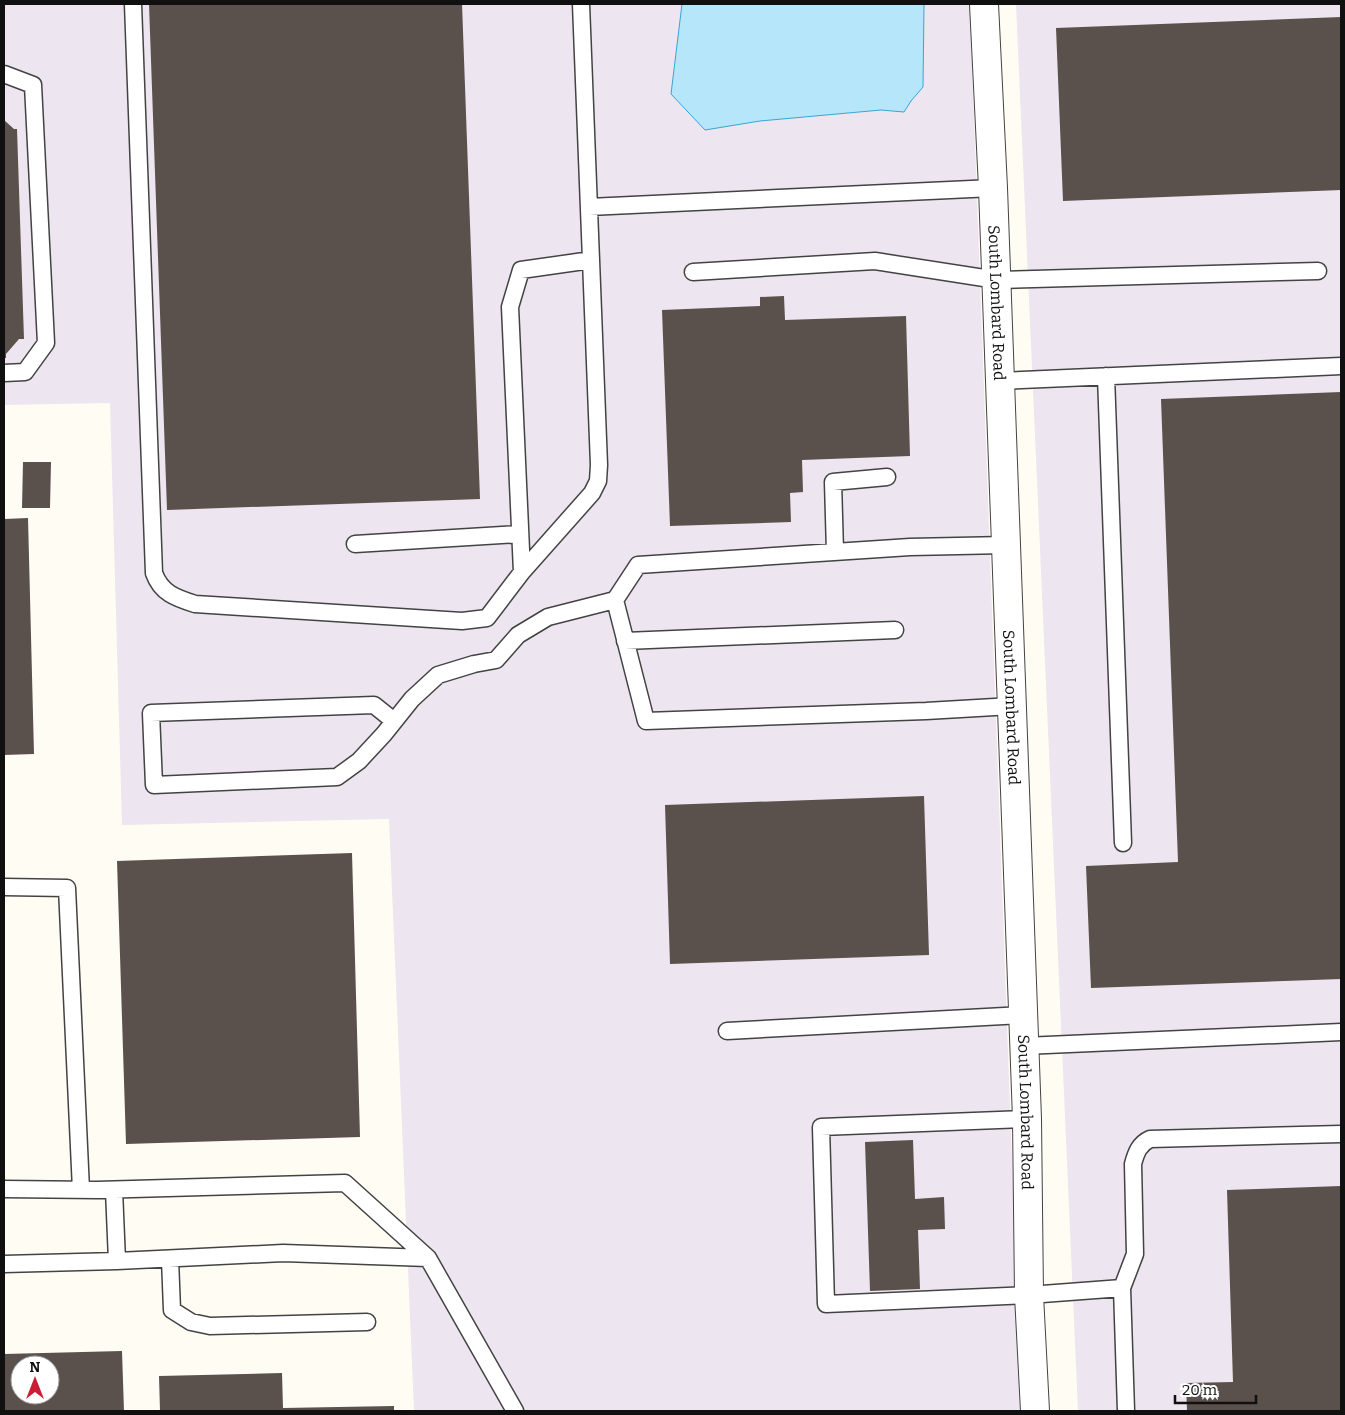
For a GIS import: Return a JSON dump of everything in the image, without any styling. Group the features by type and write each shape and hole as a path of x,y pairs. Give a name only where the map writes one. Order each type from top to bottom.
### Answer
{"street":[{"name":"South Lombard Road","path":"984,4 994,188 1027,1119 1029,1295 1034,1411"}],"lane":[{"path":"133,4 154,573 157,582 166,592 195,604 462,621 487,618 522,572 592,493 598,481 599,465 581,4"},
{"path":"4,74 33,85 46,343 25,372 4,374"},
{"path":"588,207 994,188"},
{"path":"522,572 510,307 522,270 590,260"},
{"path":"693,272 876,261 997,280 1318,270"},
{"path":"1000,380 1341,366"},
{"path":"1106,376 1123,843"},
{"path":"835,552 832,482 887,477"},
{"path":"355,544 520,534"},
{"path":"394,721 374,705 151,713 154,785 337,777 359,761 394,721 412,699 438,675 474,664 496,660 518,635 548,616 615,600 638,565 835,552 1006,545"},
{"path":"615,600 646,721 1012,706"},
{"path":"625,641 895,630"},
{"path":"4,887 67,888 81,1190"},
{"path":"727,1031 1023,1015"},
{"path":"1024,1046 1341,1032"},
{"path":"1027,1119 821,1127 826,1304 1029,1295 1122,1288"},
{"path":"1126,1411 1122,1288 1135,1254 1133,1164 1136,1152 1143,1142 1150,1139 1341,1134"},
{"path":"4,1189 114,1190 346,1183 428,1258 515,1411"},
{"path":"114,1190 116,1261"},
{"path":"4,1264 170,1259 284,1253 428,1258"},
{"path":"170,1259 172,1310 191,1322 210,1326 367,1322"}],"shaded area":[{"path":"4,4 970,4 1021,1411 414,1411 389,819 122,825 110,403 4,405"},
{"path":"1016,4 1341,4 1341,1411 1078,1411"}],"water":[{"path":"682,4 924,4 923,87 904,112 881,110 760,121 705,130 671,94"}],"building":[{"path":"149,4 462,4 480,499 167,510"},
{"path":"1341,17 1341,190 1063,201 1056,28"},
{"path":"4,120 14,129 17,129 24,339 19,339 6,354 6,358 4,358"},
{"path":"784,296 785,320 906,316 910,456 802,460 803,492 790,493 791,522 670,526 662,310 760,306 760,297"},
{"path":"1341,392 1341,979 1091,988 1086,866 1178,862 1161,399"},
{"path":"23,462 51,462 50,508 22,508"},
{"path":"28,518 34,754 4,755 4,519"},
{"path":"924,796 929,955 670,964 665,805"},
{"path":"352,853 360,1137 126,1144 117,861"},
{"path":"913,1140 915,1199 944,1197 945,1229 918,1230 920,1289 870,1291 865,1142"},
{"path":"1341,1186 1341,1411 1187,1411 1186,1383 1233,1382 1227,1190"},
{"path":"122,1351 124,1411 4,1411 4,1354"},
{"path":"282,1373 283,1408 394,1406 394,1411 160,1411 159,1376"}]}
